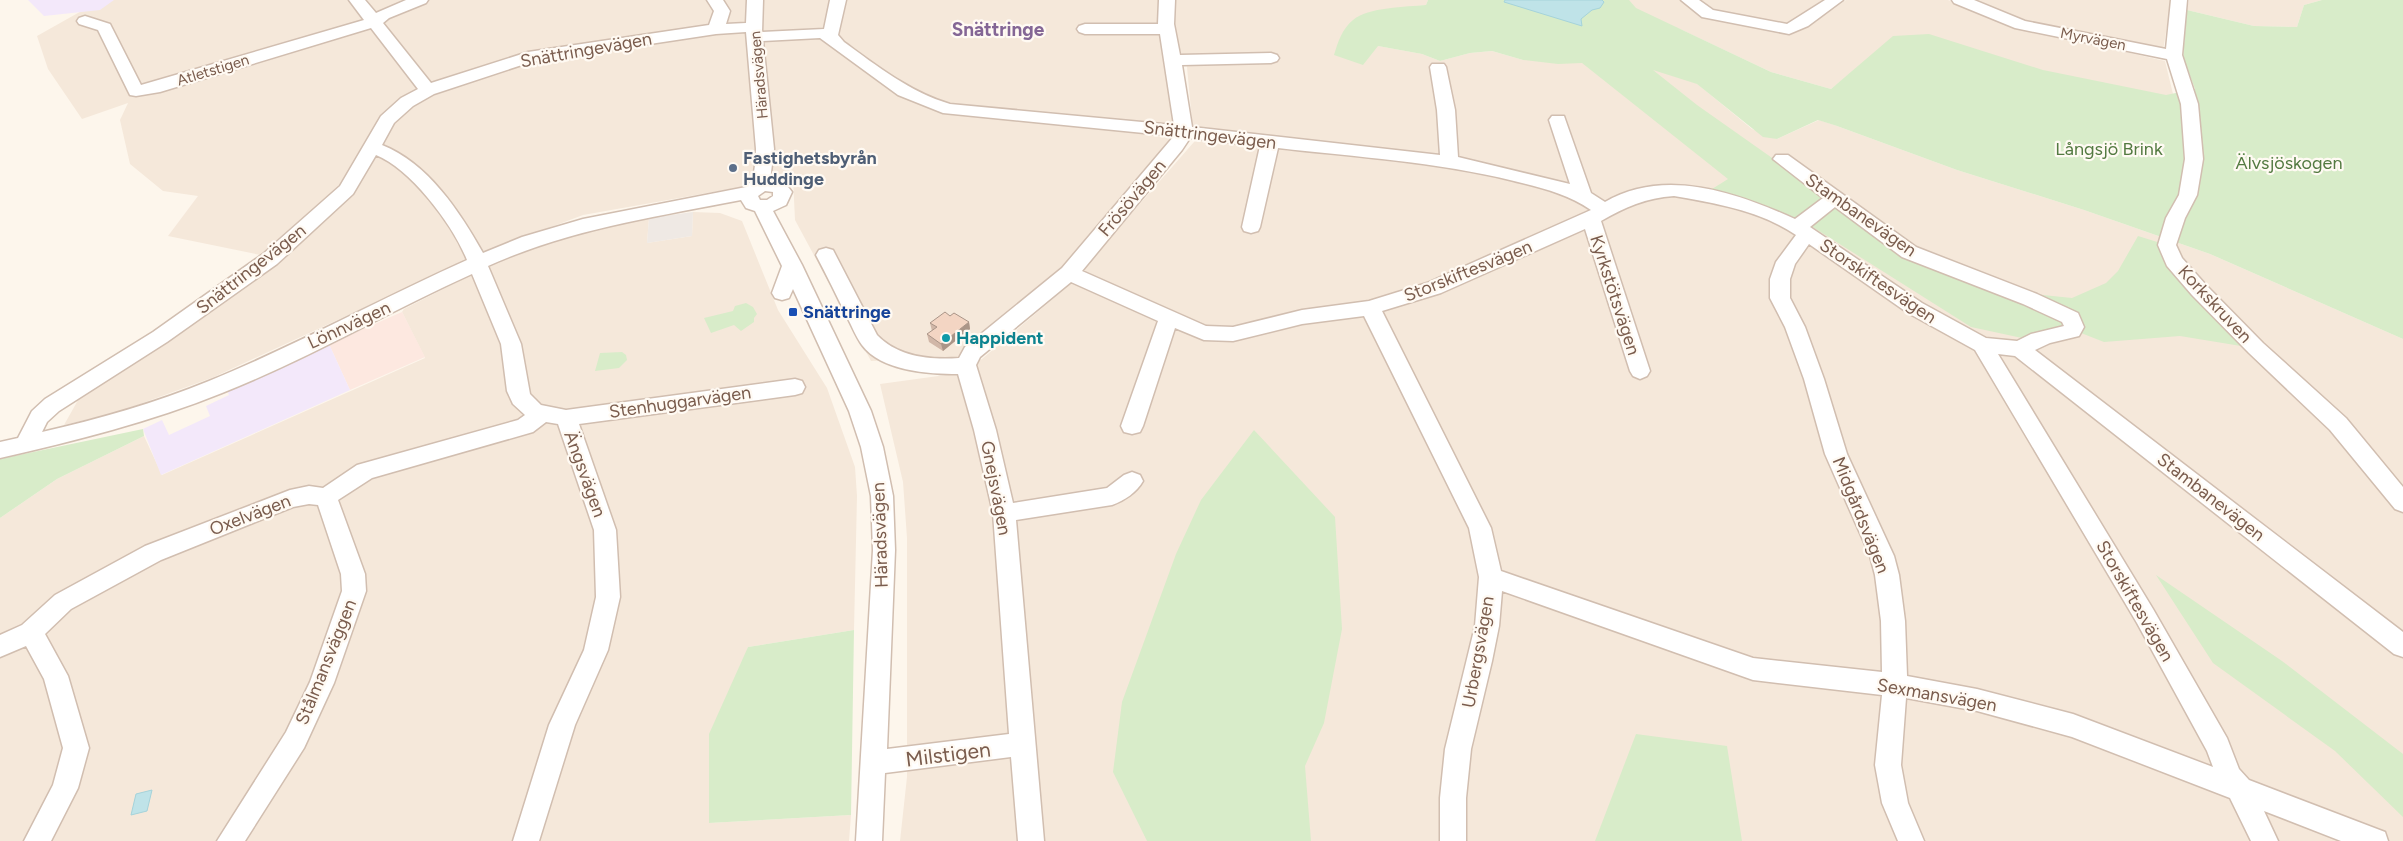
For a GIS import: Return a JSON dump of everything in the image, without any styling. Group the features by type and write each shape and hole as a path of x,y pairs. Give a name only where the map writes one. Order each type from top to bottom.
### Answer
{"street":[{"path":"357,0 376,21 428,90"},
{"path":"376,21 383,15 420,0"},
{"path":"715,0 722,11 716,28"},
{"name":"Häradsvägen","path":"754,0 765,150 761,196 860,411 872,447 882,496 884,550 869,841"},
{"path":"830,36 838,0"},
{"path":"1167,0 1167,29 1184,132"},
{"path":"1689,0 1708,14 1789,28 1802,23 1835,0"},
{"name":"Myrvägen","path":"1960,0 2021,25 2174,56"},
{"path":"2174,56 2179,0"},
{"name":"Atletstigen","path":"85,21 104,27 136,91 154,88 376,21"},
{"name":"Snättringevägen","path":"25,445 39,417 52,405 160,337 270,259 347,190 387,120 407,102 428,90 528,57 716,28 756,36 772,43 830,36 838,45 902,90 938,107 979,113 1101,122 1449,161 1510,173 1583,196 1598,215"},
{"path":"1085,29 1167,29"},
{"name":"Korkskruven","path":"2174,56 2183,75 2188,101 2195,165 2189,193 2175,218 2167,245 2174,261 2199,290 2256,348 2338,424 2403,503"},
{"path":"1173,60 1271,58"},
{"path":"1438,67 1446,110 1449,161"},
{"path":"1558,120 1583,196"},
{"name":"Frösövägen","path":"966,365 972,352 1069,273 1176,146 1184,132"},
{"path":"1251,227 1270,142"},
{"name":"Ängsvägen","path":"372,147 394,157 432,193 450,216 478,264 512,344 516,364 514,383 520,398 528,407 542,413 566,418 598,506 604,530 608,597 596,650 562,725 526,841"},
{"name":"Stambanevägen","path":"1782,159 1909,252 2062,312 2071,318 2074,322 2072,331 2045,336 2030,342 2020,349 2403,646"},
{"name":"Storskiftesvägen","path":"1169,317 1204,333 1233,334 1302,317 1370,308 1434,288 1476,271 1598,215 1618,203 1646,194 1674,190 1702,194 1743,204 1802,230 1915,308 1982,345 2145,616 2218,746 2229,776 2240,790 2265,841"},
{"name":"Lönnvägen","path":"0,450 25,445 170,405 217,387 478,264 527,243 576,226 699,203 761,196"},
{"name":"Midgårdsvägen","path":"1834,198 1802,230 1780,279 1780,298 1794,327 1810,370 1836,454 1882,556 1887,574 1893,621 1895,685 1888,765 1895,803 1911,841"},
{"name":"Kyrkstötsvägen","path":"1598,215 1640,371"},
{"path":"826,255 869,340 879,350 888,356 940,366 954,368 966,365"},
{"path":"782,292 788,257"},
{"path":"1069,273 1169,317 1132,426"},
{"name":"Urbergsvägen","path":"1370,308 1480,528 1491,577 1487,626 1458,749 1453,798 1453,841"},
{"path":"796,318 820,326"},
{"path":"1982,345 2020,349"},
{"name":"Gnejsvägen","path":"966,365 985,430 1004,513 1031,841"},
{"name":"Stenhuggarvägen","path":"566,418 795,387"},
{"path":"326,497 365,471 525,426 542,413"},
{"path":"1004,513 1112,496 1132,481"},
{"name":"Oxelvägen","path":"0,646 31,632 63,602 100,580 153,553 290,499 309,495 326,497"},
{"name":"Stålmansväggen","path":"230,841 294,740 322,682 354,591 354,574 326,497"},
{"name":"Sexmansvägen","path":"1491,577 1753,670 1895,685 1985,702 2073,726 2375,841"},
{"path":"31,632 56,676 76,748 65,788 37,841"},
{"name":"Milstigen","path":"873,763 1022,744"}],"shaded area":[{"path":"28,0 114,0 100,10 44,16"},
{"name":"Snättringe","path":"101,0 1161,0 1175,125 1170,141 1068,261 956,358 871,361 795,220 793,178 583,215 487,251 214,377 118,412 64,425 82,393 275,258 168,236 198,196 163,191 130,164 120,120 128,103 82,119 48,69 37,36"},
{"path":"1173,0 1428,0 1426,5 1377,11 1378,46 1422,54 1440,61 1470,53 1492,51 1523,60 1649,44 1752,129 1777,139 1819,120 1957,170 2084,210 2210,254 2403,339 2403,841 900,841 907,777 907,538 903,482 880,384 953,374 982,359 1067,287 1194,142 1187,67 1172,30"},
{"path":"1602,0 1683,0 1708,18 1775,32 1794,33 1810,26 1846,0 1948,0 2020,28 2165,61 2173,94 2168,98 1894,38 1831,89 1771,72 1682,30"},
{"path":"1695,0 1826,0 1786,25 1712,13"},
{"path":"1974,0 2171,0 2163,51 2027,22"},
{"path":"2189,0 2322,0 2304,5 2297,27 2254,26 2187,10"},
{"path":"693,212 720,213 742,221 778,310 827,388 855,467 857,496 854,630 748,647 709,823 851,815 849,841 0,841 0,518 57,479 144,436 162,475 425,358 402,312 404,309 513,254 584,229 649,218 647,243 692,236"},
{"path":"693,212 692,236 647,243 649,218"},
{"path":"402,312 425,357 350,390 329,344"},
{"path":"329,344 350,390 161,475 143,429 162,420 169,435 210,416 206,406 229,395 227,390"}],"green space":[{"name":"Älvsjöskogen","path":"1428,0 1505,0 1505,2 1522,0 1629,0 1636,8 1771,72 1831,89 1893,36 1929,34 2043,70 2166,95 2195,89 2183,57 2187,10 2254,26 2297,27 2304,5 2322,0 2403,0 2403,339 2210,254 2084,210 1957,170 1818,120 1777,139 1763,137 1697,84 1653,70 1697,105 1908,254 2002,288 2072,298 2106,283 2118,271 2138,236 2167,245 2247,347 2180,336 2104,342 2081,333 2022,338 1971,327 1811,226 1764,205 1712,189 1728,179 1582,63 1558,64 1523,60 1492,51 1470,53 1440,61 1422,54 1378,46 1363,65 1334,55 1343,32 1353,20 1368,12 1377,10 1426,5"},
{"path":"746,303 753,307 757,314 754,322 741,331 734,325 711,333 704,318 733,311 735,306"},
{"path":"622,352 626,355 627,360 619,368 595,371 600,353"},
{"path":"143,429 144,436 57,479 0,518 0,459"},
{"path":"1254,430 1335,517 1342,629 1324,723 1305,766 1311,841 1147,841 1113,772 1122,702 1176,554 1201,500"},
{"path":"2156,575 2282,661 2403,754 2403,817 2335,751 2213,663"},
{"path":"854,630 851,815 709,823 709,734 748,647"},
{"path":"1636,734 1727,746 1742,841 1595,841"}],"water":[{"path":"1505,0 1602,0 1604,2 1600,8 1592,10 1581,19 1582,26 1504,2"},
{"path":"152,790 147,811 131,815 136,794"}],"building":[{"path":"945,312 950,316 954,313 969,322 941,344 927,334 937,327 930,323"}],"place":[{"name":"Fastighetsbyrån Huddinge","path":"733,168"},
{"name":"Snättringe","path":"793,312"},
{"name":"Happident","path":"946,338"}],"district":[{"name":"Snättringe","path":"998,29"}],"park label":[{"name":"Långsjö Brink","path":"2109,149"}]}
